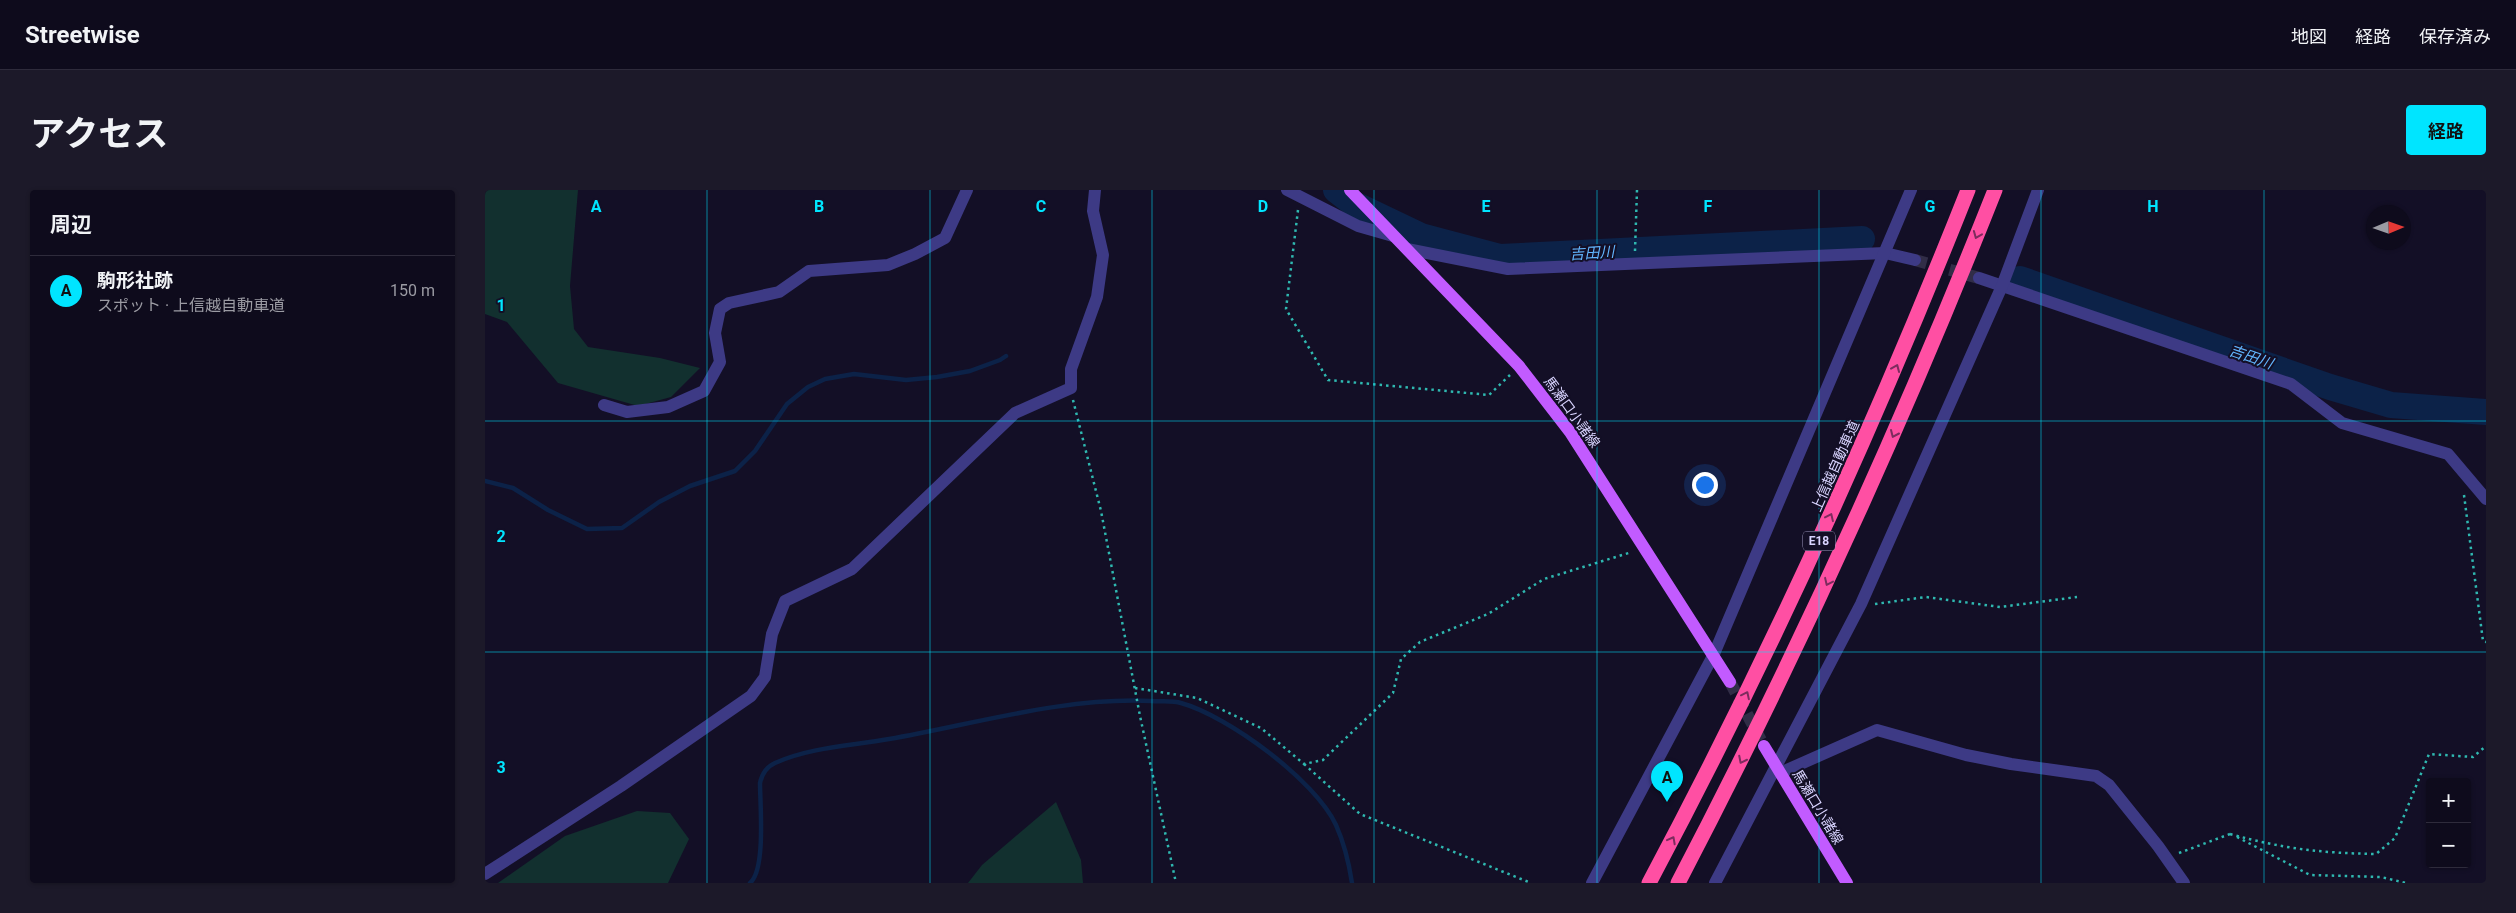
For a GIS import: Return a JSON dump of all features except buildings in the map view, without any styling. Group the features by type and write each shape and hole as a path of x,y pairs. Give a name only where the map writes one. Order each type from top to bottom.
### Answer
{"highway":[{"name":"上信越自動車道","path":"1649,883 1697,792 1790,605 1886,390 1968,190"},
{"name":"E18","path":"1678,883 1766,712 1829,580 1908,403 1995,190"}],"main road":[{"name":"馬瀬口小諸線","path":"1350,190 1519,366 1570,432 1714,654 1730,682"},
{"name":"馬瀬口小諸線","path":"1764,746 1847,883"}],"street":[{"path":"604,404 627,412 668,407 704,391 720,362 715,332 720,309 729,303 779,292 809,271 888,265 915,254 945,238 967,190"},
{"path":"485,874 621,786 751,696 765,677 772,634 785,601 852,569 1015,413 1071,388 1071,369 1097,297 1103,255 1093,211 1095,190"},
{"path":"1287,190 1358,226 1393,236"},
{"path":"1592,883 1714,654 1911,190"},
{"path":"1715,883 1778,769 1861,604 2002,286 2038,190"},
{"path":"1407,249 1508,268 1885,253 1915,260"},
{"path":"1979,278 2291,384 2342,423 2448,454 2486,499"},
{"path":"1778,769 1877,730 1984,758 2095,776 2109,784 2167,858 2184,883"}],"path":[{"path":"1634,264 1637,190"},
{"path":"1299,196 1286,309 1328,380 1489,395 1519,366"},
{"path":"1071,388 1101,511 1135,688 1176,883"},
{"path":"2461,470 2483,641 2486,642"},
{"path":"1304,764 1323,760 1393,694 1401,659 1421,642 1488,614 1544,579 1646,548"},
{"path":"1861,604 1881,604 1926,597 2000,607 2077,597"},
{"path":"1135,688 1197,698 1261,728 1360,814 1531,883"},
{"path":"2167,858 2230,834 2273,846 2322,853 2376,854 2395,838 2429,754 2473,757 2486,746"},
{"path":"2230,834 2310,875 2381,877 2405,883"}],"green space":[{"path":"485,190 578,190 570,286 574,329 588,347 660,358 700,368 671,397 638,406 558,383 507,322 485,314"},
{"path":"1056,802 1081,860 1083,883 968,883 982,865"},
{"path":"637,811 670,813 689,839 668,883 498,883 565,836"}],"waterway":[{"name":"吉田川","path":"1336,190 1354,204 1421,236 1500,257 1862,239"},
{"name":"吉田川","path":"2020,279 2330,387 2391,405 2486,412"},
{"path":"485,481 513,488 548,510 587,529 622,528 659,502 690,486 735,471 755,451 787,404 808,387 825,379 854,374 906,380 937,377 970,371 1006,356"},
{"path":"750,883 755,876 760,851 760,783 765,771 775,763 817,750 889,739 1052,707 1118,701 1170,701 1181,703 1222,721 1268,752 1310,789 1325,807 1336,825 1341,839 1352,883"}],"tunnel":[{"path":"1915,260 1979,278"},
{"path":"1730,682 1764,746"}],"place":[{"name":"駒形社跡","path":"1667,802"}]}
